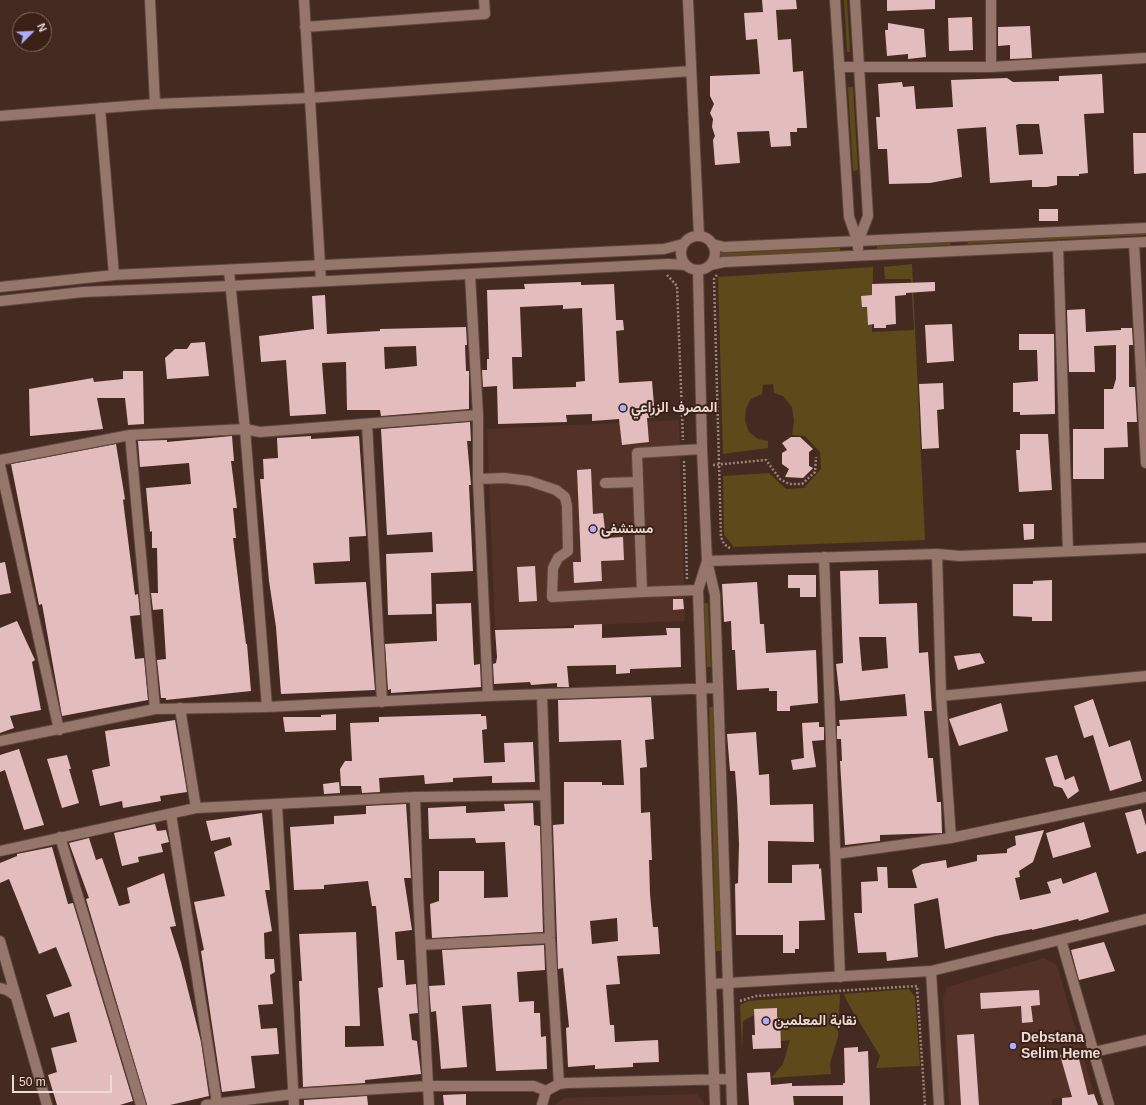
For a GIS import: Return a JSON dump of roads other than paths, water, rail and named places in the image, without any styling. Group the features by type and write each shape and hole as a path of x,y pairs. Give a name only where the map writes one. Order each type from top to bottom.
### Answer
{"street":[{"path":"150,0 155,104"},
{"path":"304,0 321,282"},
{"path":"305,27 485,14 484,0"},
{"path":"688,0 699,236"},
{"path":"835,0 849,217 858,242 858,256"},
{"path":"855,0 860,67 864,175 868,216 858,242"},
{"path":"991,0 991,67"},
{"path":"839,67 991,67 1146,58"},
{"path":"0,116 155,104 309,98 691,71"},
{"path":"100,108 114,275"},
{"path":"846,176 864,175"},
{"path":"712,244 724,247 1146,228"},
{"path":"0,287 114,275 664,248 683,244 690,238 699,236 706,238 712,244 715,252 710,265"},
{"path":"957,237 958,250"},
{"path":"0,301 83,292 470,275 668,264 686,265 698,270 710,265 724,262 1146,242"},
{"path":"1134,243 1146,463"},
{"path":"683,244 681,253 686,265"},
{"path":"1058,246 1068,551"},
{"path":"229,270 267,707"},
{"path":"698,270 702,449 707,562 715,595 732,1105"},
{"path":"470,275 478,416 478,479 488,696"},
{"path":"0,460 130,435 244,429 260,432 478,416"},
{"path":"367,424 382,702"},
{"path":"130,435 155,709"},
{"path":"642,592 637,453 702,449"},
{"path":"0,465 59,730"},
{"path":"478,479 505,478 529,481 556,490 565,497 567,506 568,551 558,558 553,568 552,597 698,590"},
{"path":"605,483 638,482"},
{"path":"707,562 937,554 960,556 1146,548"},
{"path":"937,554 941,696 951,838"},
{"path":"824,557 840,977"},
{"path":"707,562 698,590 715,1105"},
{"path":"941,696 1146,676"},
{"path":"0,741 155,709 267,707 488,696 718,688"},
{"path":"542,694 550,938 559,1084"},
{"path":"180,708 196,808"},
{"path":"0,852 60,837 196,808 416,797 545,795"},
{"path":"416,797 418,893 429,1105"},
{"path":"836,854 951,838 1146,797"},
{"path":"277,805 294,1105"},
{"path":"170,814 217,1103"},
{"path":"60,837 141,1105"},
{"path":"712,984 931,971 1146,919"},
{"path":"421,945 550,938"},
{"path":"1061,940 1109,1105"},
{"path":"0,941 47,1105"},
{"path":"931,971 939,1105"},
{"path":"0,988 8,990 16,996"},
{"path":"1094,1052 1146,1040"},
{"path":"542,1105 546,1091 559,1084 731,1078"},
{"path":"206,1105 294,1094 428,1086 534,1086 546,1091"}],"place":[{"name":"المصرف الزراعي","path":"623,408"},
{"name":"مستشفى","path":"593,529"},
{"name":"نقابة المعلمين","path":"766,1021"},
{"name":"Debstana Selim Heme","path":"1013,1046"}]}
